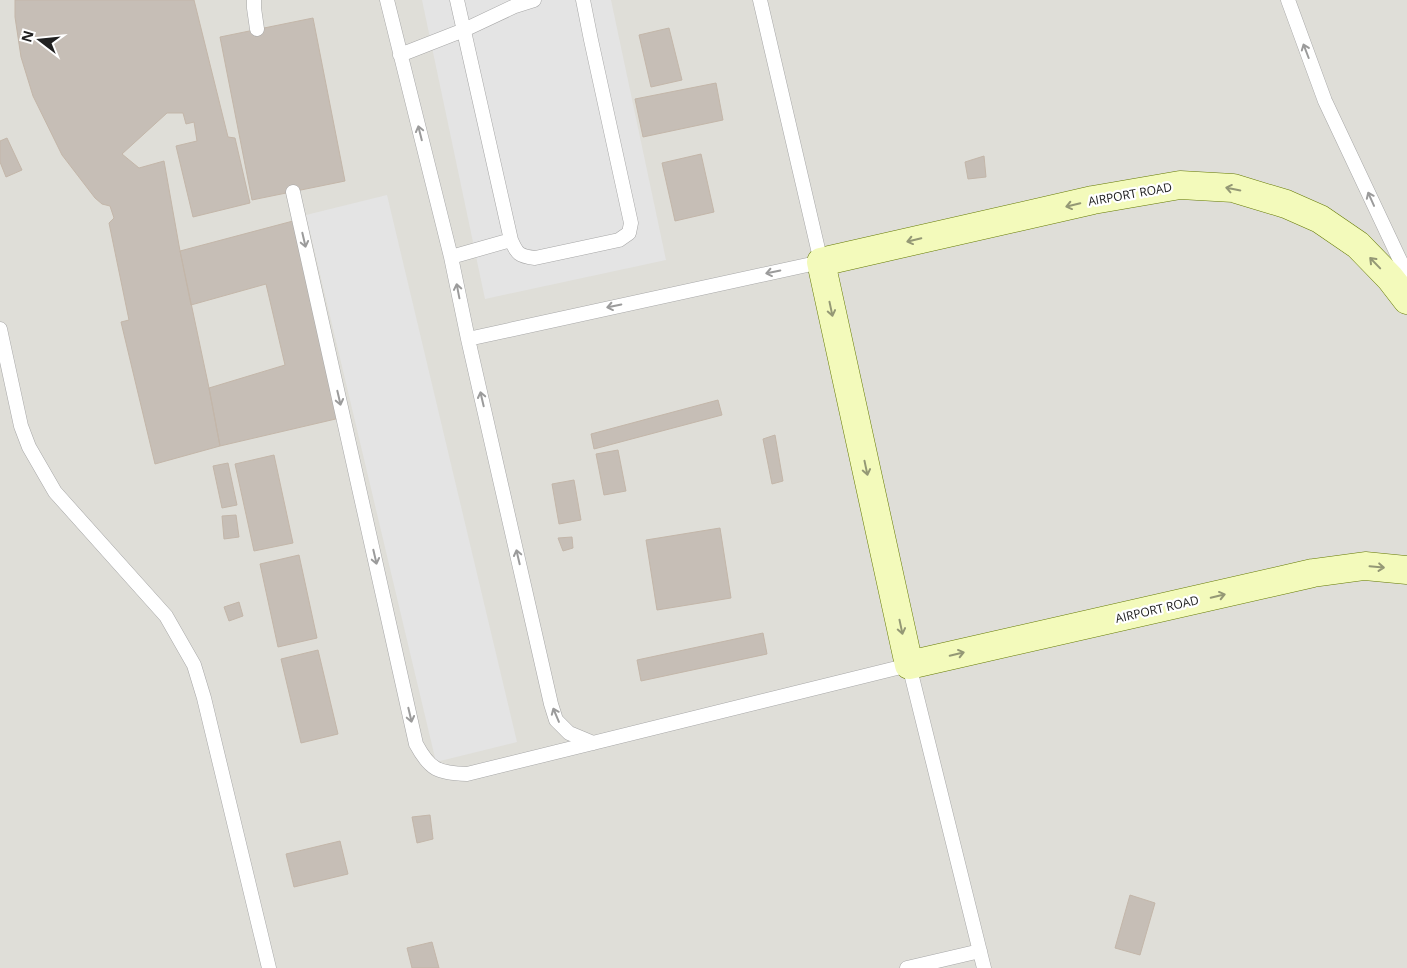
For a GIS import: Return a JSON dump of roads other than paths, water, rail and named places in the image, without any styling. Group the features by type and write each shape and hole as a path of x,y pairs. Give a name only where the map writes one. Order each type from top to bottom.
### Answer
{"street":[{"name":"AIRPORT ROAD","path":"821,262 1084,202 1137,192 1180,185 1233,188 1286,204 1320,219 1358,245 1390,278 1407,300"},
{"path":"821,262 909,665"},
{"name":"AIRPORT ROAD","path":"909,665 1313,573 1365,566 1407,570"}],"lane":[{"path":"254,0 257,29"},
{"path":"387,0 451,257 468,339 556,720 569,733 593,743"},
{"path":"457,0 511,240 516,251 525,257 535,258 619,240 629,233 631,223 583,0"},
{"path":"400,55 464,30 515,6 534,0"},
{"path":"468,339 821,262 760,0"},
{"path":"1288,0 1325,101 1407,275"},
{"path":"293,192 416,744 424,758 436,769 450,773 467,774 909,665 984,968"},
{"path":"451,257 511,240"},
{"path":"0,329 20,426 55,492 166,616 194,665 204,698 269,968"},
{"path":"906,968 980,951"}]}
